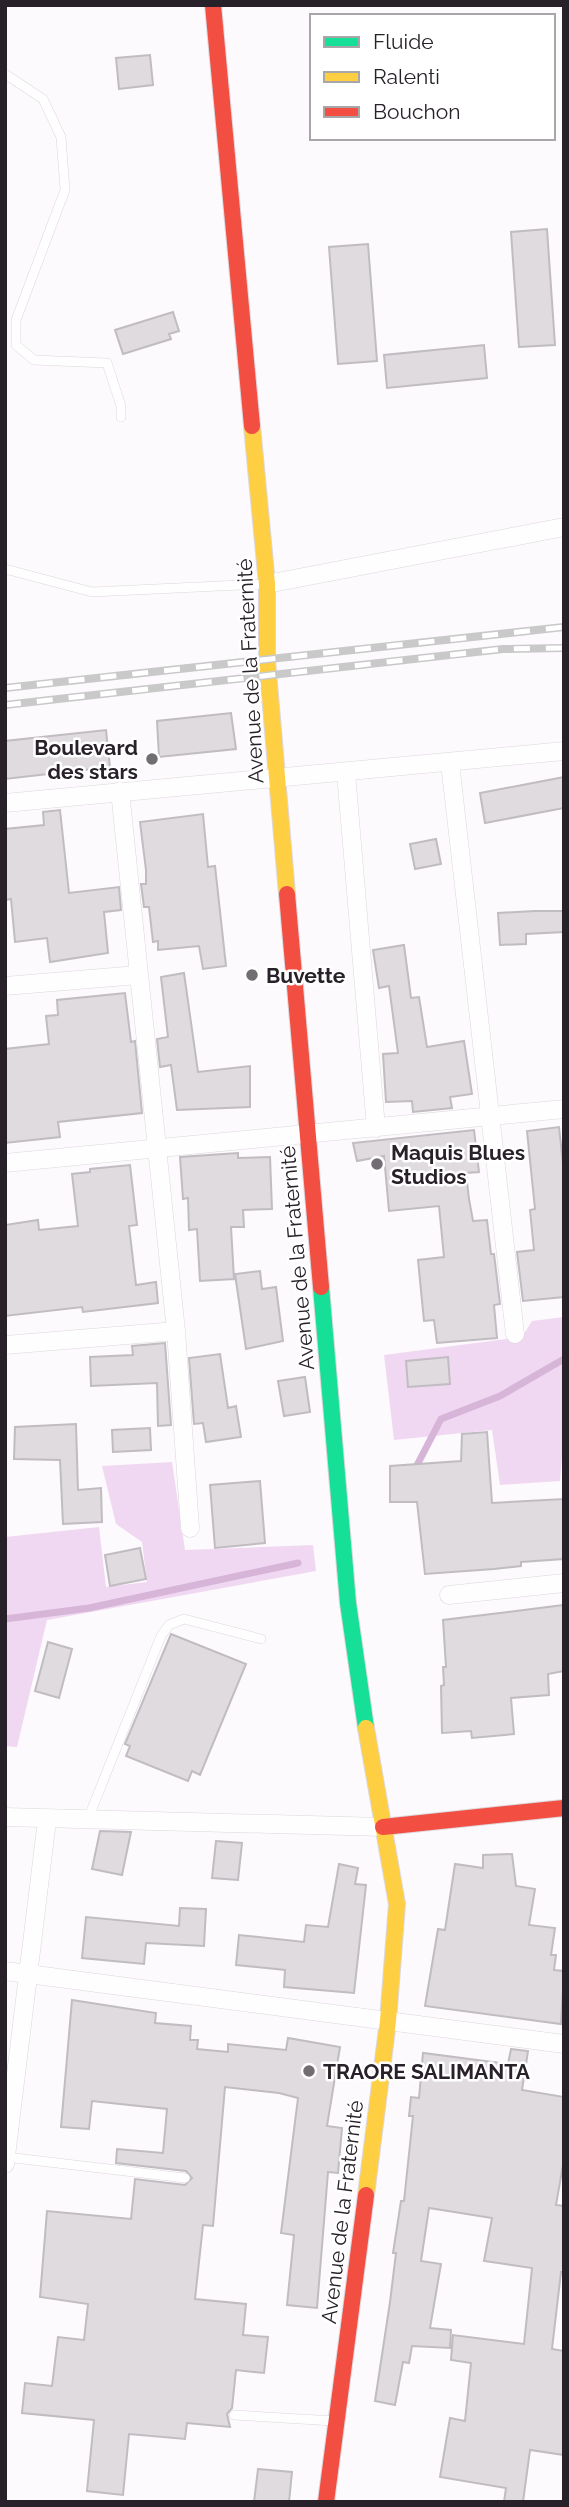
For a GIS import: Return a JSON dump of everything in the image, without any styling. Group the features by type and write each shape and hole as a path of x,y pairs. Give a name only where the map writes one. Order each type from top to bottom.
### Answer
{"main road":[{"name":"Avenue de la Fraternité","path":"212,5 267,584 267,660 348,1603 397,1904 388,2021 326,2502"},
{"path":"383,1827 564,1808"}],"street":[{"path":"267,584 564,527"},
{"path":"5,803 564,751"},
{"path":"450,762 515,1334"},
{"path":"346,773 376,1128"},
{"path":"120,791 155,1150 176,1331 190,1528"},
{"path":"5,986 138,975"},
{"path":"5,1163 564,1109"},
{"path":"5,1345 176,1331"},
{"path":"449,1595 564,1583"},
{"path":"5,1817 383,1827"},
{"path":"5,2164 47,1820"},
{"path":"5,1971 564,2044"}],"lane":[{"path":"5,74 43,99 61,137 65,190 16,320 16,345 34,360 107,363 121,406 121,417"},
{"path":"5,569 92,592 267,584"},
{"path":"87,1821 161,1636 169,1625 184,1619 261,1639"},
{"path":"6,2157 185,2178"},
{"path":"234,2415 336,2421"}],"shaded area":[{"path":"564,1317 564,1432 560,1481 500,1485 492,1430 394,1440 384,1355 522,1337 532,1321"},
{"path":"172,1462 185,1550 313,1545 316,1571 47,1620 17,1747 5,1746 5,1537 99,1527 106,1587 147,1582 142,1542 116,1524 102,1466"}],"building":[{"path":"150,55 153,85 119,89 116,58"},
{"path":"547,229 555,345 519,347 511,232"},
{"path":"368,244 377,361 338,364 329,247"},
{"path":"173,312 179,331 169,334 171,339 123,354 115,330"},
{"path":"484,345 487,378 387,388 384,355"},
{"path":"231,713 236,749 159,757 157,721"},
{"path":"106,730 110,767 5,779 5,741"},
{"path":"564,777 564,808 485,823 480,793"},
{"path":"60,810 69,893 119,887 121,910 104,912 108,953 50,962 47,938 15,942 11,899 5,900 5,829 44,825 43,812"},
{"path":"203,814 208,867 215,866 226,966 203,969 199,946 158,950 158,941 153,942 149,907 144,907 141,884 146,884 146,870 140,822"},
{"path":"436,839 441,864 415,869 410,844"},
{"path":"564,911 564,932 526,934 526,944 500,945 498,913"},
{"path":"404,945 411,998 419,997 427,1047 464,1041 472,1094 450,1097 452,1108 413,1112 412,1101 386,1102 383,1054 398,1053 389,986 379,988 373,950"},
{"path":"184,973 198,1072 250,1066 250,1107 177,1110 171,1065 160,1067 157,1039 168,1037 161,977"},
{"path":"125,993 131,1042 135,1041 142,1113 58,1122 60,1137 5,1143 5,1049 49,1044 46,1016 58,1015 57,1000"},
{"path":"559,1127 564,1173 564,1297 523,1301 517,1252 534,1250 530,1210 535,1209 527,1131"},
{"path":"474,1130 479,1172 466,1173 473,1221 487,1220 491,1254 494,1254 500,1304 494,1305 497,1338 437,1343 434,1320 424,1321 418,1260 444,1257 439,1206 389,1211 384,1156 357,1161 353,1143"},
{"path":"238,1153 238,1158 270,1157 272,1209 243,1210 244,1227 231,1227 234,1279 200,1281 197,1229 189,1230 188,1198 183,1199 180,1157"},
{"path":"130,1165 137,1225 129,1226 136,1285 156,1282 158,1303 83,1312 82,1307 5,1316 5,1225 38,1220 39,1230 78,1226 72,1174 90,1172 90,1169"},
{"path":"260,1271 262,1289 276,1287 283,1341 246,1349 235,1274"},
{"path":"165,1343 171,1425 158,1426 157,1383 91,1386 90,1357 133,1355 132,1346"},
{"path":"220,1354 228,1408 236,1406 241,1437 206,1442 203,1423 194,1424 189,1358"},
{"path":"448,1357 450,1384 408,1387 406,1361"},
{"path":"305,1377 310,1412 284,1416 278,1381"},
{"path":"76,1424 78,1490 101,1488 102,1522 63,1524 60,1460 14,1459 15,1427"},
{"path":"150,1428 151,1450 113,1452 112,1430"},
{"path":"487,1432 492,1503 564,1499 564,1559 521,1562 521,1566 494,1569 425,1574 417,1502 390,1502 390,1466 461,1461 462,1434"},
{"path":"260,1481 265,1543 215,1548 210,1485"},
{"path":"140,1548 146,1579 110,1586 105,1555"},
{"path":"564,1605 564,1671 548,1674 549,1695 511,1698 514,1734 472,1738 471,1731 442,1733 441,1686 444,1685 443,1667 446,1667 443,1620"},
{"path":"171,1634 246,1664 200,1775 192,1771 188,1781 126,1756 130,1746 125,1744"},
{"path":"48,1642 72,1649 59,1698 35,1691"},
{"path":"100,1831 131,1832 122,1875 92,1869"},
{"path":"216,1841 242,1843 238,1880 212,1878"},
{"path":"512,1854 516,1886 535,1889 529,1925 555,1928 551,1955 556,1955 554,1970 564,1971 561,2024 425,2006 438,1929 445,1930 455,1864 483,1868 483,1855"},
{"path":"339,1864 358,1868 355,1884 366,1885 354,1993 284,1987 285,1970 236,1965 239,1935 304,1942 306,1925 328,1927"},
{"path":"180,1908 206,1909 204,1946 146,1943 144,1964 82,1958 86,1917 179,1926"},
{"path":"72,2000 156,2013 155,2023 191,2026 190,2040 198,2040 197,2049 228,2052 228,2044 286,2050 288,2038 340,2047 327,2126 342,2128 338,2173 328,2172 317,2308 287,2305 294,2235 281,2233 298,2098 279,2093 225,2087 213,2226 203,2225 195,2299 246,2304 243,2335 268,2337 264,2373 236,2370 232,2408 227,2414 230,2427 187,2423 185,2439 129,2434 123,2495 87,2491 94,2420 22,2413 25,2383 52,2386 58,2337 84,2340 88,2304 40,2297 47,2211 131,2219 135,2179 185,2185 192,2178 186,2171 116,2163 117,2149 163,2153 167,2109 92,2101 89,2129 61,2127"},
{"path":"511,2049 528,2051 522,2090 564,2097 563,2165 556,2205 564,2206 564,2272 561,2272 552,2349 564,2351 564,2455 530,2450 523,2502 504,2502 506,2488 440,2477 450,2418 465,2421 471,2363 451,2360 453,2335 524,2344 532,2268 484,2261 492,2218 429,2208 421,2261 441,2264 430,2328 451,2330 450,2348 412,2346 409,2363 403,2362 395,2405 375,2401 396,2253 393,2253 401,2201 404,2201 413,2116 409,2116 411,2097 419,2098 423,2053 508,2064"},
{"path":"258,2469 292,2472 289,2502 254,2502"}],"waterway":[{"path":"414,1471 441,1419 500,1396 564,1359"},
{"path":"5,1619 89,1608 298,1563"}],"railway":[{"path":"5,688 564,627"},
{"path":"5,705 503,649 564,648"}],"traffic: fast":[{"path":"321,1287 348,1603 366,1728"}],"traffic: slow":[{"path":"252,426 267,584 267,660 287,894"},
{"path":"366,1728 397,1904 388,2021 366,2195"}],"traffic: jam":[{"path":"213,5 252,426"},
{"path":"287,894 321,1287"},
{"path":"383,1827 564,1808"},
{"path":"326,2502 366,2195"}],"place":[{"name":"Boulevard des stars","path":"152,759"},
{"name":"Buvette","path":"252,975"},
{"name":"Maquis Blues Studios","path":"377,1164"},
{"name":"TRAORE SALIMANTA","path":"309,2071"}]}
